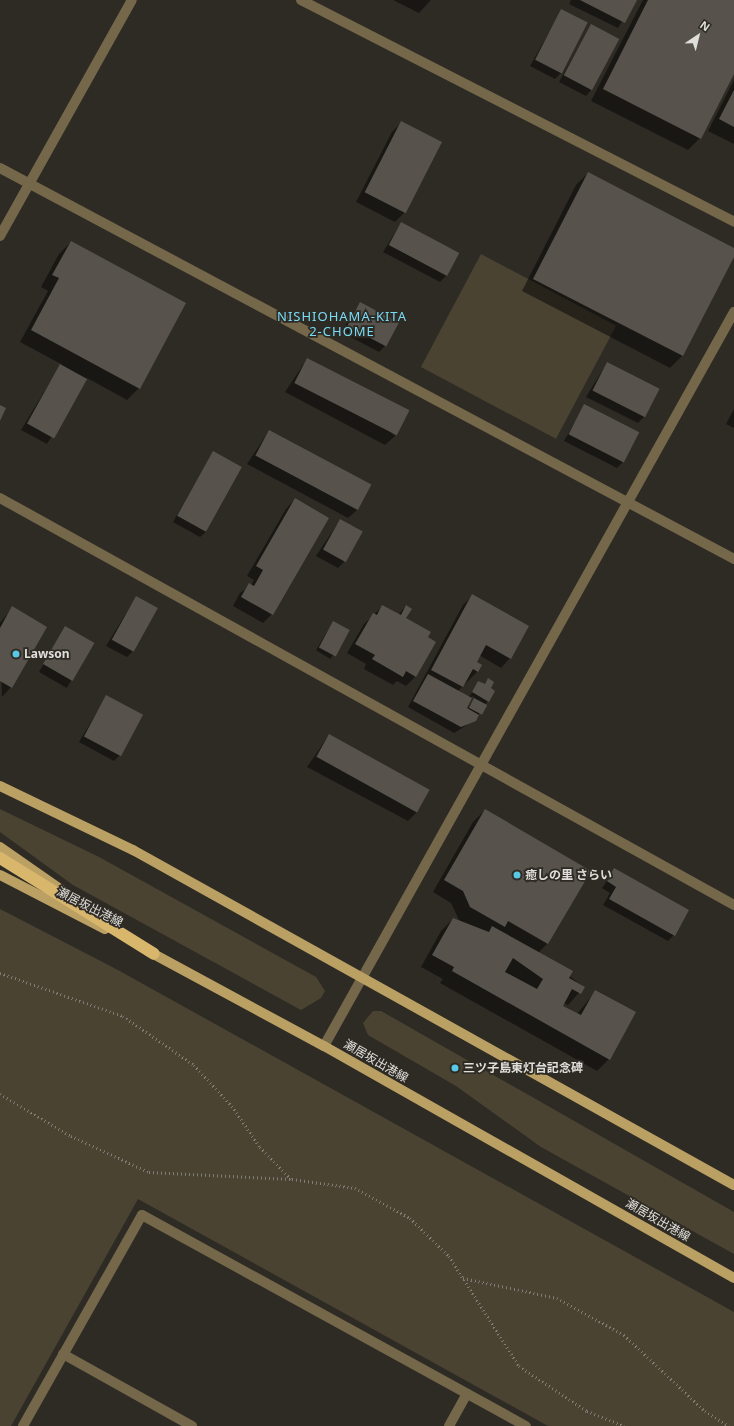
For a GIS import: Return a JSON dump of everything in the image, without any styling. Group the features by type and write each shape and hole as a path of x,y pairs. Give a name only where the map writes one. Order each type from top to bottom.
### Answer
{"highway":[{"path":"0,858 154,954"}],"main road":[{"path":"0,786 133,850 734,1185"},
{"path":"0,847 154,954"},
{"name":"瀬居坂出港線","path":"0,875 154,954 324,1046 734,1278"}],"street":[{"path":"0,236 132,0"},
{"path":"301,0 734,222"},
{"path":"0,168 734,559"},
{"path":"324,1046 734,312"},
{"path":"0,498 734,905"},
{"path":"23,1426 142,1215 526,1426"},
{"path":"63,1354 192,1426"},
{"path":"449,1426 467,1394"}],"path":[{"path":"0,973 123,1016 194,1065 232,1106 260,1148 292,1179"},
{"path":"0,1094 71,1136 149,1172 292,1179 355,1188 410,1218 449,1256 519,1366 587,1411 624,1426"},
{"path":"463,1278 557,1298 624,1335 705,1411 729,1426"}],"shaded area":[{"path":"481,254 616,326 556,439 421,367"},
{"path":"0,809 99,857 316,977 325,991 321,998 301,1010 73,885 0,832"},
{"path":"0,909 116,969 734,1312 734,1426 548,1426 138,1199 11,1426 0,1426"},
{"path":"373,1011 381,1011 734,1212 734,1254 541,1147 456,1086 368,1035 363,1023"}],"building":[{"path":"580,0 637,0 625,23"},
{"path":"648,0 734,0 734,74 701,139 603,89"},
{"path":"561,9 588,23 562,73 535,60"},
{"path":"591,24 619,39 592,90 564,75"},
{"path":"734,90 734,127 719,119"},
{"path":"401,121 442,142 406,213 365,192"},
{"path":"588,172 734,248 734,257 683,356 533,279"},
{"path":"401,222 459,253 447,276 389,245"},
{"path":"71,241 186,303 140,389 31,330 59,278 52,275"},
{"path":"360,302 399,323 386,346 347,326"},
{"path":"307,358 409,410 397,435 294,383"},
{"path":"607,362 660,389 645,417 592,391"},
{"path":"60,364 87,379 54,439 27,423"},
{"path":"584,404 639,432 624,462 569,434"},
{"path":"0,405 6,408 0,421"},
{"path":"269,430 371,484 358,510 255,456"},
{"path":"213,451 242,467 206,532 177,516"},
{"path":"295,498 329,518 273,615 241,597 249,583 254,586 263,570 256,566"},
{"path":"340,519 363,532 346,562 323,550"},
{"path":"472,594 529,626 511,659 486,645 477,662 482,665 478,672 473,669 463,687 431,670"},
{"path":"136,596 158,608 134,652 112,640"},
{"path":"382,605 401,615 406,605 412,609 406,618 431,632 428,637 436,642 416,677 406,671 403,677 372,659 375,655 355,644 373,613 377,615"},
{"name":"Lawson","path":"12,606 47,627 12,688 0,681 0,628"},
{"path":"333,621 350,630 336,656 319,647"},
{"path":"65,626 94,643 72,681 43,664"},
{"path":"428,674 472,698 467,708 479,715 476,721 461,727 413,701"},
{"path":"488,678 494,682 491,688 495,691 489,702 472,692 478,681 485,684"},
{"path":"106,695 143,715 121,756 84,736"},
{"path":"474,698 487,705 482,715 469,708"},
{"path":"329,734 430,790 417,812 316,757"},
{"name":"癒しの里 さらい","path":"485,809 591,871 548,944 508,921 505,927 470,907 463,891 444,880"},
{"path":"614,868 689,910 675,936 609,899 616,887 607,881"},
{"path":"453,918 489,932 492,926 573,971 569,978 585,987 581,994 572,989 563,1006 581,1015 595,990 636,1012 610,1060 452,971 454,967 432,955","holes":["513,958 543,979 537,989 505,972"]}],"place":[{"name":"Lawson","path":"16,654"},
{"name":"癒しの里 さらい","path":"517,875"},
{"name":"三ツ子島東灯台記念碑","path":"455,1068"}],"district":[{"name":"NISHIOHAMA-KITA 2-CHOME","path":"342,324"}]}
